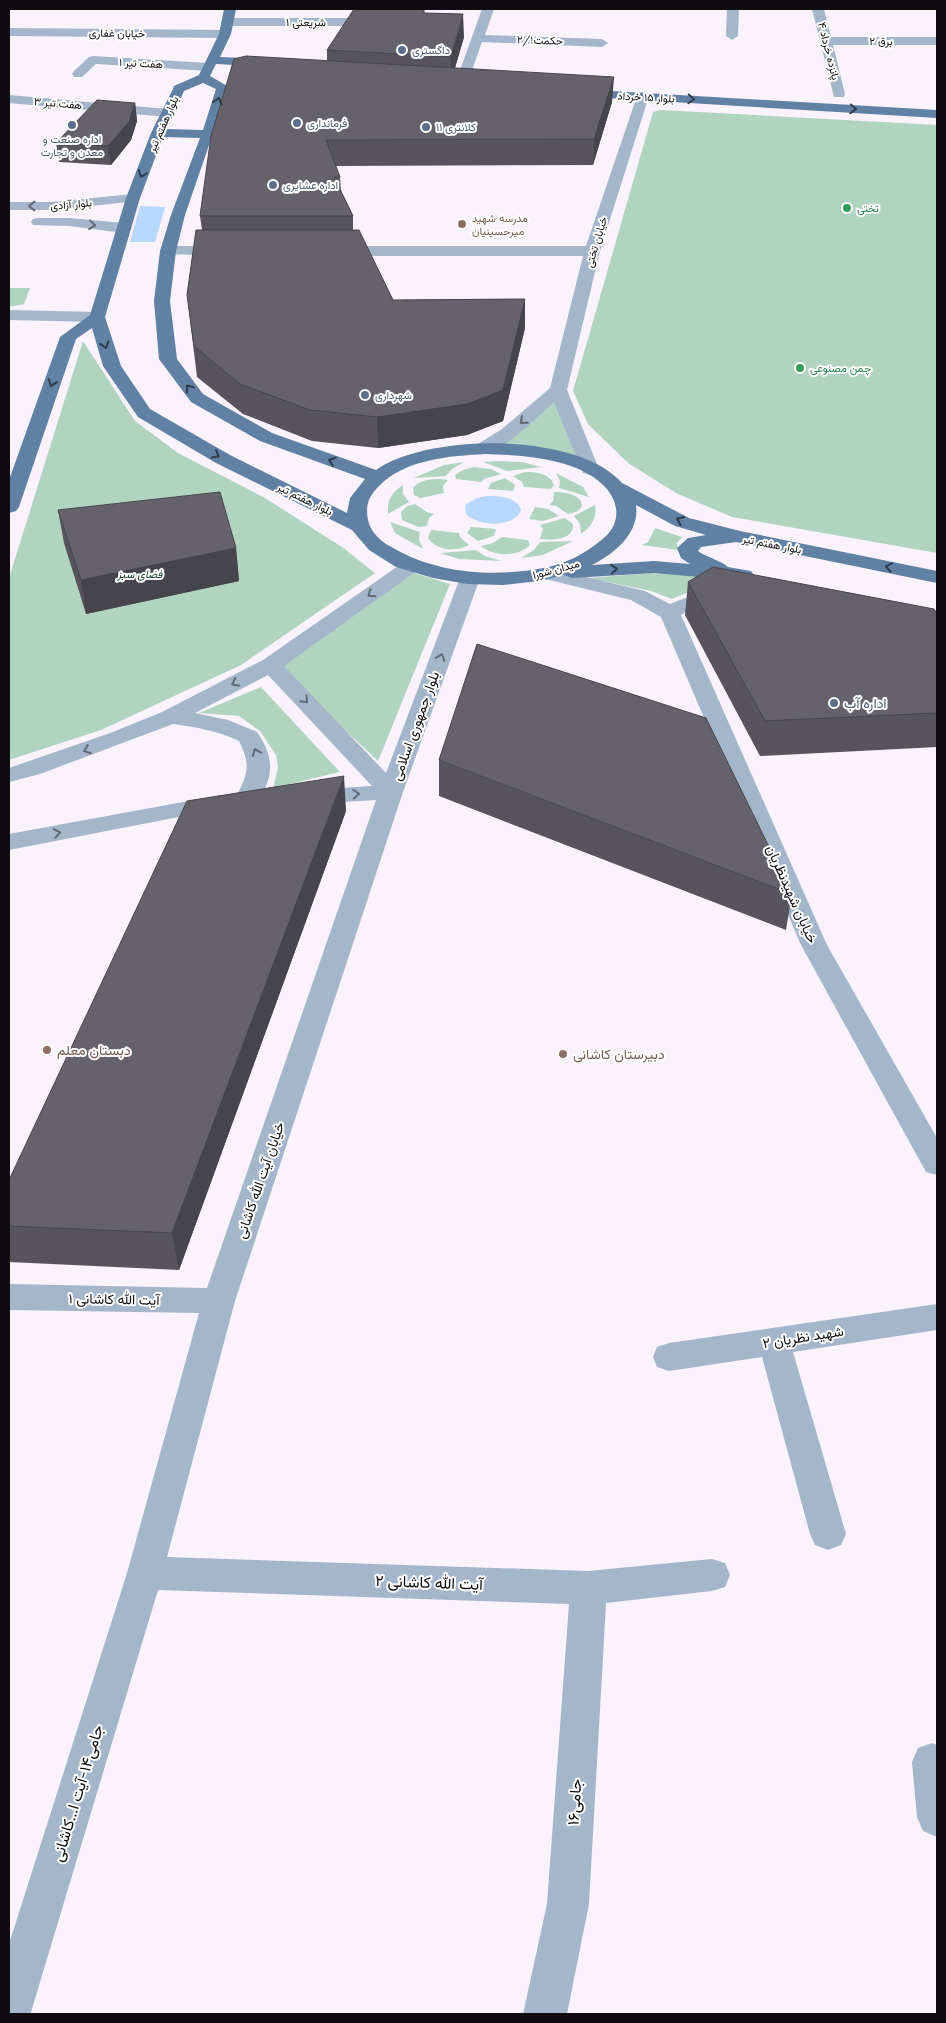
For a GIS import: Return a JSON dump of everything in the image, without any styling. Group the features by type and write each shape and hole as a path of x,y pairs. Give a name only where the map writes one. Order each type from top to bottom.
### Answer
{"main road":[{"path":"207,70 226,28 230,9"},
{"path":"207,70 287,63"},
{"path":"207,70 228,74 278,76"},
{"path":"207,70 223,87 178,215 168,251 162,301 168,359 197,398 266,438 378,477"},
{"name":"بلوار هفتم تیر","path":"207,70 179,89 158,133 133,198 97,317 112,366 144,413 223,459 359,526"},
{"name":"بلوار ۱۵ خرداد","path":"565,92 937,114"},
{"path":"158,133 208,134"},
{"path":"9,507 68,337 97,317"},
{"name":"میدان شورا","path":"485,448 532,451 559,457 590,469 616,487 627,506 625,527 611,546 584,562 548,574 518,578 470,578 432,572 411,566 387,555 370,541 359,526 356,509 363,492 378,477 396,466 414,459 457,450 485,448"},
{"name":"بلوار هفتم تیر","path":"616,487 682,522 738,537 937,577"},
{"path":"733,574 702,563 688,554 687,548 696,542 738,537"},
{"path":"548,574 654,567 759,577"}],"street":[{"path":"275,22 285,9"},
{"name":"شریعتی ۱","path":"226,28 275,22 368,22 379,9"},
{"path":"464,73 488,9"},
{"path":"732,36 733,9"},
{"name":"پانزده خرداد ۴","path":"818,9 839,94"},
{"name":"خیابان غفاری","path":"9,32 226,28"},
{"name":"حکمت۲/۱","path":"478,38 602,43"},
{"name":"برق ۲","path":"826,41 937,41"},
{"name":"هفت تیر ۱","path":"78,74 93,60 207,70"},
{"name":"خیابان تختی","path":"558,390 592,251 643,96"},
{"name":"هفت تیر ۳","path":"9,99 167,113"},
{"name":"بلوار آزادی","path":"9,206 52,206 133,198"},
{"name":"بلوار آزادی","path":"26,222 69,222 124,228"},
{"path":"168,251 247,251"},
{"path":"316,251 592,251"},
{"path":"9,315 97,317"},
{"path":"485,448 508,433 558,390 590,469"},
{"path":"9,775 32,769 121,738 170,717 271,665 411,566"},
{"path":"548,574 638,595 670,613 706,593 759,577"},
{"name":"بلوار جمهوری اسلامی","path":"9,842 248,797 391,792 470,578"},
{"name":"خیابان شهیدنظریان","path":"670,613 814,945 937,1164"},
{"path":"271,665 391,792"},
{"path":"170,717 208,721 233,729 249,737 260,761 260,774 248,797"},
{"name":"خیابان آیت الله کاشانی","path":"145,1573 219,1301 391,792"},
{"name":"آیت الله کاشانی ۱","path":"9,1297 219,1301"},
{"name":"شهید نظریان ۲","path":"669,1358 937,1316"},
{"path":"774,1342 828,1534"},
{"name":"آیت الله کاشانی ۲","path":"145,1573 588,1588 712,1575"},
{"name":"جامی۱۴-آیت ا...کاشانی","path":"9,2012 145,1573"},
{"name":"جامی۱۶","path":"545,2014 568,1904 588,1588"},
{"path":"932,1762 937,1817"}],"green space":[{"path":"661,110 937,125 937,553 732,517 676,493 628,463 588,424 573,391 653,112"},
{"path":"9,288 30,288 24,304 9,307"},
{"name":"فضای سبز","path":"83,341 135,421 178,453 265,498 342,547 375,573 241,665 101,730 9,760 9,578"},
{"path":"557,395 584,464 492,445"},
{"path":"464,462 452,469 446,476 414,478 444,465"},
{"path":"483,462 522,462 541,467 507,471"},
{"path":"474,467 491,469 501,474 484,479 481,482 456,479 455,475 463,470"},
{"path":"525,472 546,476 554,485 551,489 524,487 522,482 513,476"},
{"path":"556,473 583,487 589,497 559,488 560,481"},
{"path":"505,478 515,485 513,491 488,489 491,483"},
{"path":"440,479 448,480 443,486 444,493 421,498 414,495 413,488 418,483"},
{"path":"403,485 403,494 409,502 388,514 388,505 391,497"},
{"path":"554,492 575,496 581,501 582,507 576,512 568,514 556,506 549,505 553,501"},
{"path":"415,504 434,514 429,518 427,526 418,527 402,520 401,512 407,506"},
{"path":"595,505 593,521 581,534 580,524 574,516"},
{"path":"535,507 548,509 559,516 543,521 529,519"},
{"path":"565,518 573,524 570,534 561,538 540,539 543,529 540,525"},
{"path":"390,522 420,532 419,539 423,549 395,533"},
{"path":"471,527 496,529 494,536 478,541 467,533"},
{"path":"655,528 682,537 677,543 678,550 642,545 648,542"},
{"path":"431,530 459,533 460,537 469,545 459,549 441,548 428,538"},
{"path":"502,537 528,540 530,545 519,552 506,554 492,552 481,546 493,543"},
{"path":"573,541 543,555 521,558 534,550 540,542"},
{"path":"476,550 485,556 502,561 459,559 440,553"},
{"path":"401,569 450,584 378,761 279,668"},
{"path":"652,573 725,577 672,599 651,591 588,578"},
{"path":"261,687 340,772 273,788 278,767 276,755 260,731 239,716 199,713"}],"water":[{"path":"140,206 165,207 155,242 130,242"},
{"path":"486,496 501,497 514,501 521,509 520,513 509,521 494,524 478,521 466,514 465,505 477,498"}],"building":[{"path":"354,9 424,9 424,13 463,14 451,57 327,50"},
{"path":"246,56 614,77 594,139 326,140 340,177 334,177 353,216 200,216 211,136 234,59"},
{"path":"97,100 135,103 129,122 108,146 56,143"},
{"path":"196,230 359,230 393,300 525,299 503,390 467,404 377,417 310,410 240,384 194,346 187,295"},
{"path":"220,492 236,548 81,580 58,510"},
{"name":"اداره آب","path":"713,567 934,609 937,614 937,713 765,721 688,582"},
{"path":"477,644 706,718 792,894 439,760"},
{"path":"344,776 172,1233 9,1226 9,1180 187,801"}],"place":[{"name":"داگستری","path":"402,50"},
{"name":"فرمانداری","path":"297,123"},
{"name":"اداره صنعت و معدن و تجارت","path":"72,125"},
{"name":"کلانتری ۱۱","path":"426,127"},
{"name":"اداره عشایری","path":"273,185"},
{"name":"تختی","path":"847,208"},
{"name":"مدرسه شهید میرحسینیان","path":"462,224"},
{"name":"چمن مصنوعی","path":"800,368"},
{"name":"شهرداری","path":"365,395"},
{"name":"اداره آب","path":"834,703"},
{"name":"دبستان معلم","path":"47,1050"},
{"name":"دبیرستان کاشانی","path":"563,1054"}]}
